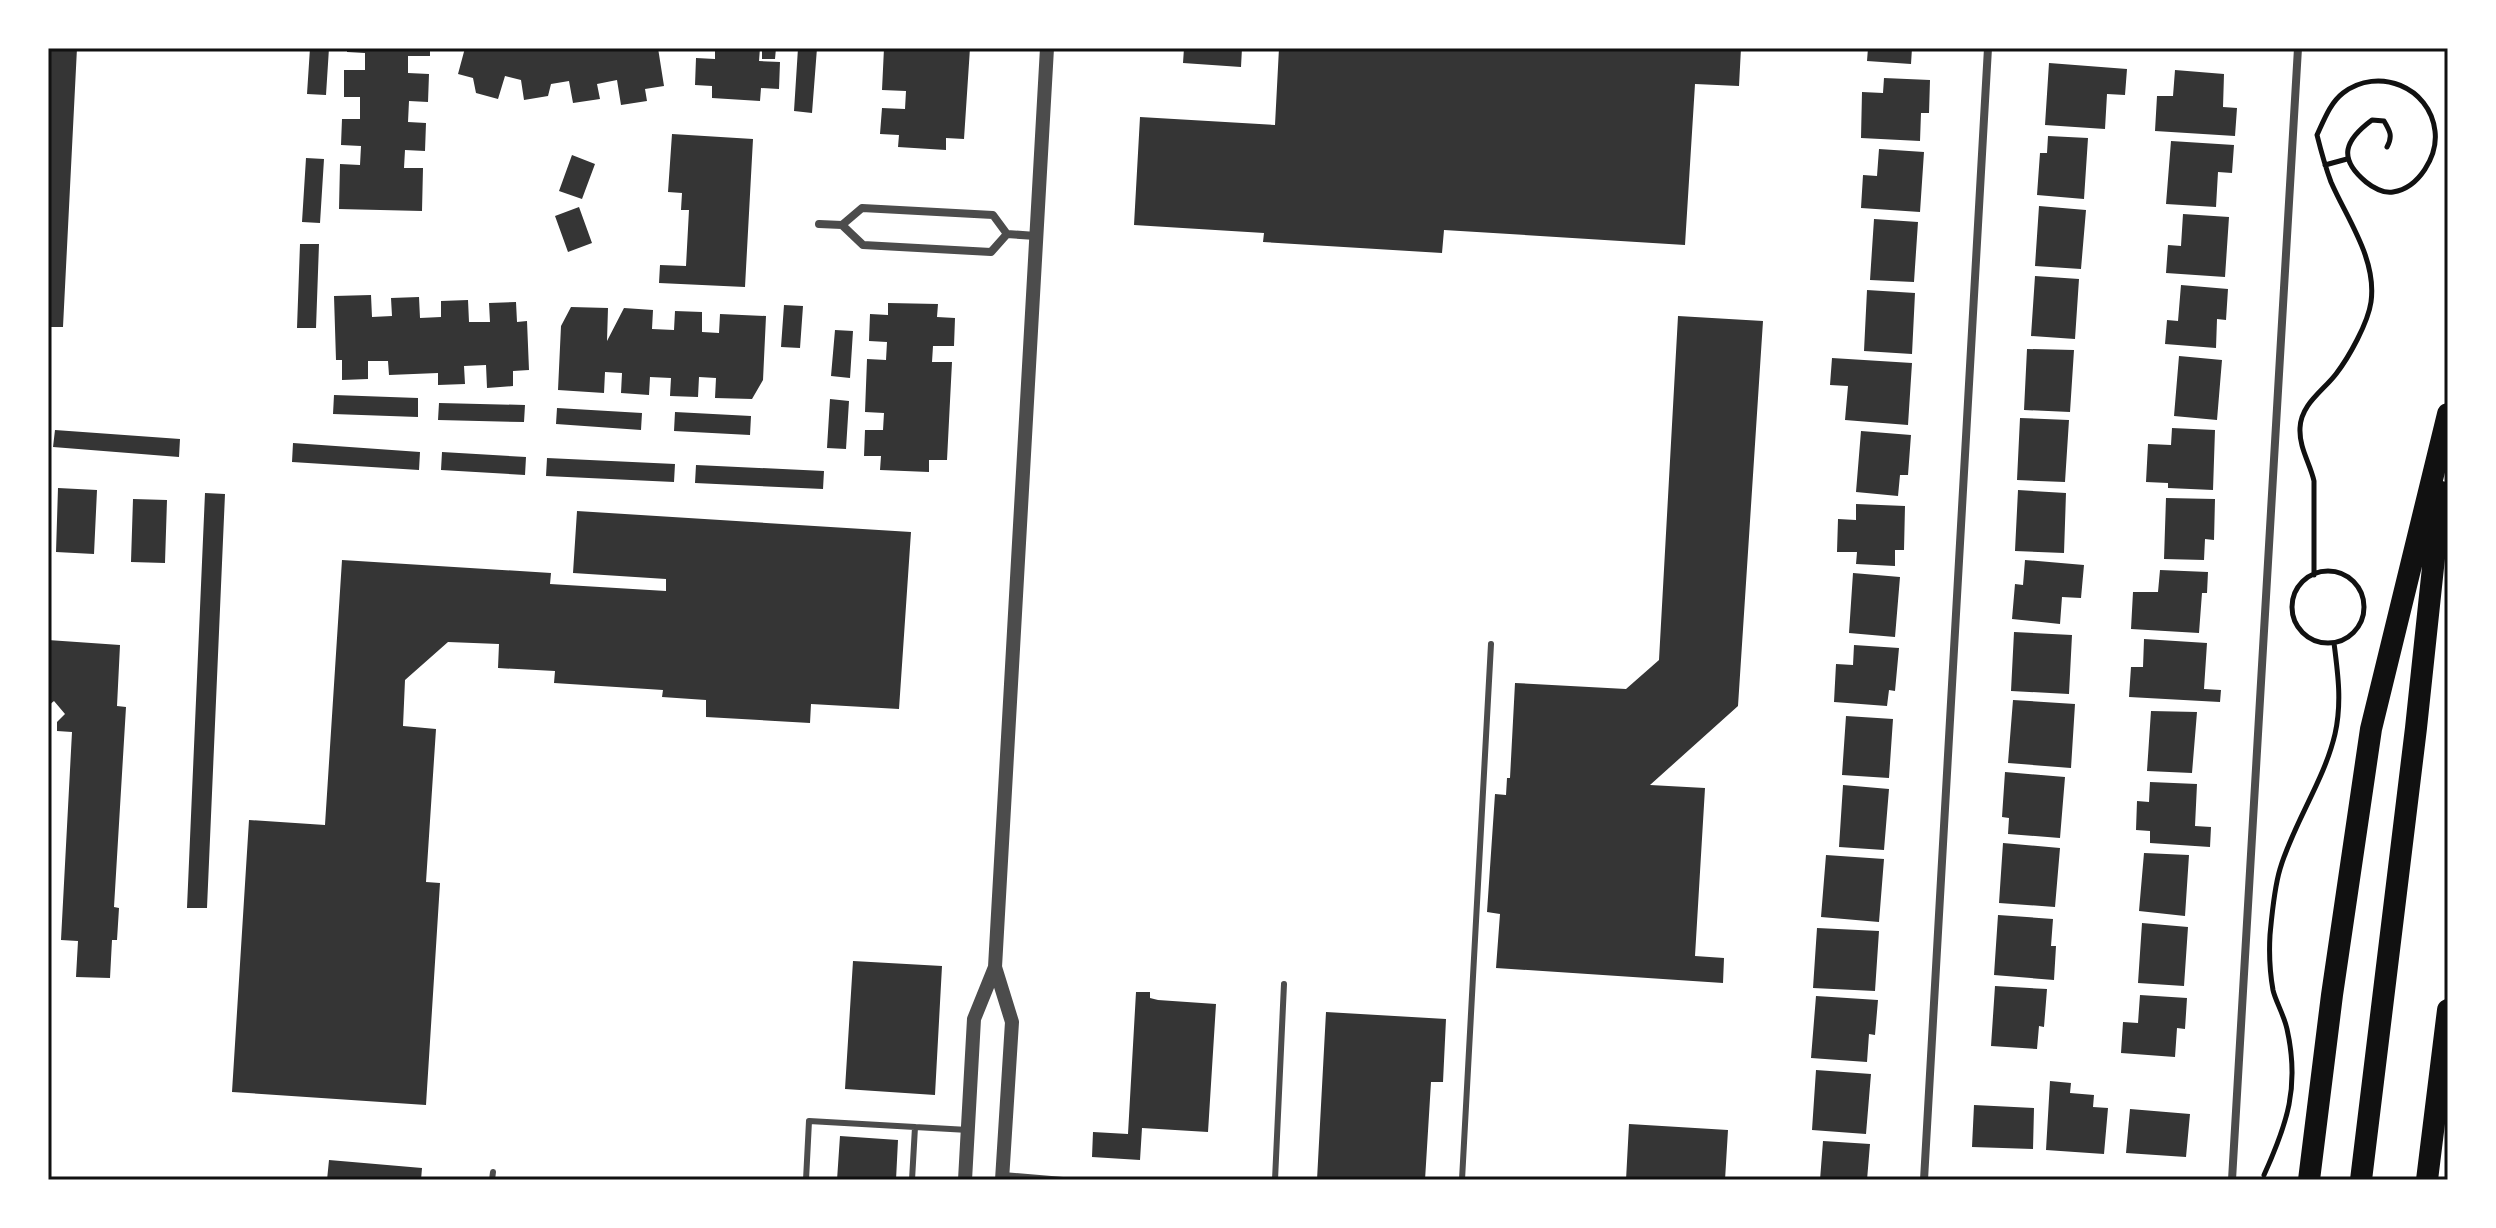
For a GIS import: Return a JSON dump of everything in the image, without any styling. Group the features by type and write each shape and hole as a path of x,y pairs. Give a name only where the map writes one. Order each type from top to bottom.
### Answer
{"highway":[{"path":"2309,1180 2332,995 2371,729 2448,414"},
{"path":"2361,1180 2416,728 2448,427"},
{"path":"2427,1180 2448,1010"}],"street":[{"path":"965,1180 974,1019 995,967 1047,48"},
{"path":"1924,1180 1988,48"},
{"path":"2232,1180 2298,48"},
{"path":"842,225 862,208 891,209 993,215 1007,234 1036,236"},
{"path":"819,224 842,225 863,245 991,252 1007,234"},
{"path":"995,967 1012,1022 1003,1177"}],"lane":[{"path":"1462,1180 1491,644"},
{"path":"1275,1180 1284,984"},
{"path":"806,1180 809,1121 968,1130"},
{"path":"912,1180 915,1127"},
{"path":"1003,1177 1063,1180"}],"path":[{"path":"2314,575 2314,481 2312,470 2305,462 2300,428 2307,405 2338,372 2353,349 2371,305 2372,288 2364,250 2325,165 2317,135 2329,108 2340,95 2356,85 2373,80 2390,81 2407,88 2421,99 2431,114 2435,133 2433,153 2424,171 2410,185 2392,193 2373,188 2356,174 2347,159 2348,143 2358,129 2372,120 2384,121 2391,132 2392,139 2387,147"},
{"path":"2325,165 2347,159"},
{"path":"2329,571 2340,573 2358,587 2363,597 2362,621 2355,632 2334,643 2321,643 2309,638 2294,619 2294,595 2314,575 2329,571"},
{"path":"2264,1175 2285,1127 2292,1079 2287,1029 2281,1006 2273,992 2270,937 2280,870 2335,735 2339,679 2334,643"}],"building":[{"path":"48,48 77,48 63,327 48,327"},
{"path":"310,48 329,48 326,95 307,94"},
{"path":"347,48 430,48 430,56 408,56 408,73 429,74 428,102 409,101 408,122 426,123 425,151 405,150 404,168 423,168 422,211 339,209 340,164 360,165 361,146 341,145 342,119 360,119 360,97 344,97 344,70 365,70 365,53 347,52"},
{"path":"465,48 658,48 664,86 645,89 647,101 621,105 617,80 597,84 600,99 573,103 569,81 551,84 548,96 524,100 521,80 505,76 498,99 476,93 473,78 458,74"},
{"path":"715,48 760,48 759,61 780,62 779,89 761,88 760,101 712,98 712,86 695,85 696,58 715,59"},
{"path":"762,48 776,48 775,59 762,59"},
{"path":"798,48 817,48 812,113 794,111"},
{"path":"884,48 970,48 964,139 946,138 946,150 898,147 899,135 880,134 882,108 905,109 906,91 882,90"},
{"path":"1184,48 1242,48 1241,67 1183,63"},
{"path":"1279,48 1741,48 1739,86 1695,84 1685,245 1444,230 1442,253 1263,242 1264,233 1134,225 1140,117 1275,125"},
{"path":"1868,48 1912,48 1911,64 1867,61"},
{"path":"2049,63 2127,69 2125,95 2107,94 2105,129 2045,125"},
{"path":"2175,70 2224,74 2223,107 2237,108 2235,136 2155,131 2157,96 2173,96"},
{"path":"1884,78 1930,80 1929,113 1921,113 1920,141 1861,138 1862,92 1883,93"},
{"path":"672,134 753,139 745,287 659,283 660,265 686,266 689,210 681,210 682,193 668,192"},
{"path":"2048,136 2088,138 2084,199 2037,195 2040,153 2047,153"},
{"path":"2171,141 2234,145 2232,173 2218,172 2216,207 2166,204"},
{"path":"1879,149 1924,152 1920,212 1861,208 1863,175 1877,176"},
{"path":"572,155 595,164 582,199 559,191"},
{"path":"306,158 324,159 320,223 302,222"},
{"path":"2039,206 2086,210 2081,269 2035,266"},
{"path":"579,207 592,243 568,252 555,216"},
{"path":"2183,214 2229,217 2225,277 2166,273 2168,245 2181,246"},
{"path":"1874,219 1918,222 1914,282 1870,280"},
{"path":"300,244 319,244 316,328 297,328"},
{"path":"2035,276 2079,279 2075,339 2031,336"},
{"path":"2181,285 2228,289 2226,320 2217,319 2216,348 2165,344 2167,320 2178,321"},
{"path":"1867,290 1915,293 1912,354 1864,351"},
{"path":"371,295 372,317 392,316 391,298 419,297 420,318 441,317 441,301 468,300 469,322 490,322 489,303 516,302 517,322 527,321 529,370 513,371 513,386 487,388 486,365 464,366 465,384 438,385 438,373 389,375 388,361 368,361 368,379 342,380 342,360 336,360 334,296"},
{"path":"888,303 938,304 937,317 955,318 954,346 933,346 932,362 952,362 947,460 929,460 929,472 880,470 881,456 864,456 865,430 883,430 884,413 865,412 867,359 886,360 887,342 869,341 870,314 888,315"},
{"path":"784,305 803,306 800,348 781,347"},
{"path":"571,307 608,308 607,341 624,308 653,310 652,329 674,330 675,311 702,312 702,332 719,333 720,314 766,316 763,380 752,399 715,398 716,378 699,377 698,397 670,396 671,378 650,377 649,395 621,393 622,373 605,372 604,393 558,390 561,326"},
{"path":"1678,316 1763,321 1738,706 1650,785 1705,788 1695,956 1724,958 1723,983 1496,968 1500,914 1487,912 1495,794 1506,795 1507,778 1510,778 1515,683 1626,689 1659,660"},
{"path":"835,330 853,331 850,378 831,376"},
{"path":"2027,349 2074,350 2070,412 2024,410"},
{"path":"2179,356 2222,360 2217,420 2174,416"},
{"path":"1832,358 1912,363 1908,425 1845,420 1848,386 1830,385"},
{"path":"334,395 418,398 418,417 333,414"},
{"path":"830,399 849,401 846,449 827,448"},
{"path":"439,403 525,405 524,422 438,420"},
{"path":"557,408 642,413 641,430 556,424"},
{"path":"675,412 751,416 750,435 674,431"},
{"path":"2020,418 2069,420 2065,482 2017,480"},
{"path":"2172,428 2215,430 2213,490 2168,488 2168,483 2146,482 2148,444 2171,445"},
{"path":"55,430 180,439 179,457 53,447"},
{"path":"1861,431 1911,435 1908,475 1900,475 1898,496 1856,492"},
{"path":"293,443 420,452 419,470 292,462"},
{"path":"442,452 526,457 525,475 441,470"},
{"path":"547,458 675,464 674,482 546,476"},
{"path":"696,465 824,471 823,489 695,483"},
{"path":"58,488 97,490 94,554 56,552"},
{"path":"2018,490 2066,493 2064,553 2015,551"},
{"path":"205,493 225,494 207,908 187,908"},
{"path":"2166,498 2215,499 2214,540 2205,539 2204,560 2164,559"},
{"path":"133,499 167,500 165,563 131,562"},
{"path":"1856,504 1905,506 1904,550 1895,550 1895,566 1856,564 1857,552 1837,552 1838,519 1856,520"},
{"path":"577,511 911,532 899,709 811,704 810,723 706,717 706,700 662,697 663,690 554,683 555,671 498,668 499,644 448,642 405,680 403,726 436,729 426,882 440,883 426,1105 232,1092 249,820 325,825 342,560 551,573 550,584 666,591 666,579 573,573"},
{"path":"2025,560 2084,565 2081,598 2062,597 2060,624 2012,619 2015,584 2023,585"},
{"path":"2160,570 2208,572 2207,593 2202,593 2199,633 2131,629 2133,592 2158,592"},
{"path":"1853,573 1900,577 1895,637 1849,633"},
{"path":"2014,632 2072,635 2069,694 2011,691"},
{"path":"2144,639 2207,643 2204,689 2221,690 2220,702 2129,697 2131,667 2143,667"},
{"path":"48,640 120,645 117,706 126,707 114,907 119,908 117,940 112,940 110,978 76,977 78,941 61,940 72,732 57,731 57,722 65,714 54,701 48,706"},
{"path":"1854,645 1899,648 1895,691 1889,690 1887,706 1834,702 1836,664 1853,665"},
{"path":"2013,700 2075,704 2071,768 2008,763"},
{"path":"2151,711 2197,712 2192,773 2147,771"},
{"path":"1846,716 1893,719 1889,778 1842,775"},
{"path":"2005,772 2065,777 2060,838 2008,834 2009,818 2002,817"},
{"path":"2150,782 2197,784 2195,826 2211,827 2210,847 2150,843 2150,831 2136,830 2137,801 2149,802"},
{"path":"1843,785 1889,789 1884,850 1839,847"},
{"path":"2003,843 2060,848 2055,907 1999,903"},
{"path":"2144,853 2189,855 2185,916 2139,911"},
{"path":"1826,855 1884,859 1879,922 1821,917"},
{"path":"1998,915 2053,919 2051,946 2056,946 2054,980 1994,975"},
{"path":"2142,923 2188,927 2184,986 2138,983"},
{"path":"1817,928 1879,931 1875,991 1813,988"},
{"path":"853,961 942,966 935,1095 845,1089"},
{"path":"1995,986 2047,989 2044,1027 2039,1026 2037,1049 1991,1046"},
{"path":"1136,992 1150,992 1150,998 1158,1000 1216,1004 1208,1132 1142,1128 1140,1160 1092,1157 1093,1132 1128,1134"},
{"path":"2140,995 2187,998 2185,1029 2177,1028 2175,1057 2121,1053 2123,1022 2138,1023"},
{"path":"1816,996 1878,1000 1875,1035 1869,1034 1867,1062 1811,1058"},
{"path":"1326,1012 1446,1019 1443,1082 1431,1082 1425,1180 1317,1180"},
{"path":"1816,1070 1871,1074 1866,1134 1812,1130"},
{"path":"2050,1081 2071,1083 2070,1093 2094,1095 2093,1107 2108,1108 2104,1154 2046,1150"},
{"path":"1974,1105 2034,1108 2033,1149 1972,1147"},
{"path":"2130,1109 2190,1114 2186,1157 2126,1153"},
{"path":"1629,1124 1728,1130 1725,1180 1626,1180"},
{"path":"840,1136 898,1140 896,1180 837,1180"},
{"path":"1823,1141 1870,1144 1867,1180 1820,1180"},
{"path":"329,1160 422,1168 421,1180 327,1180"}]}
